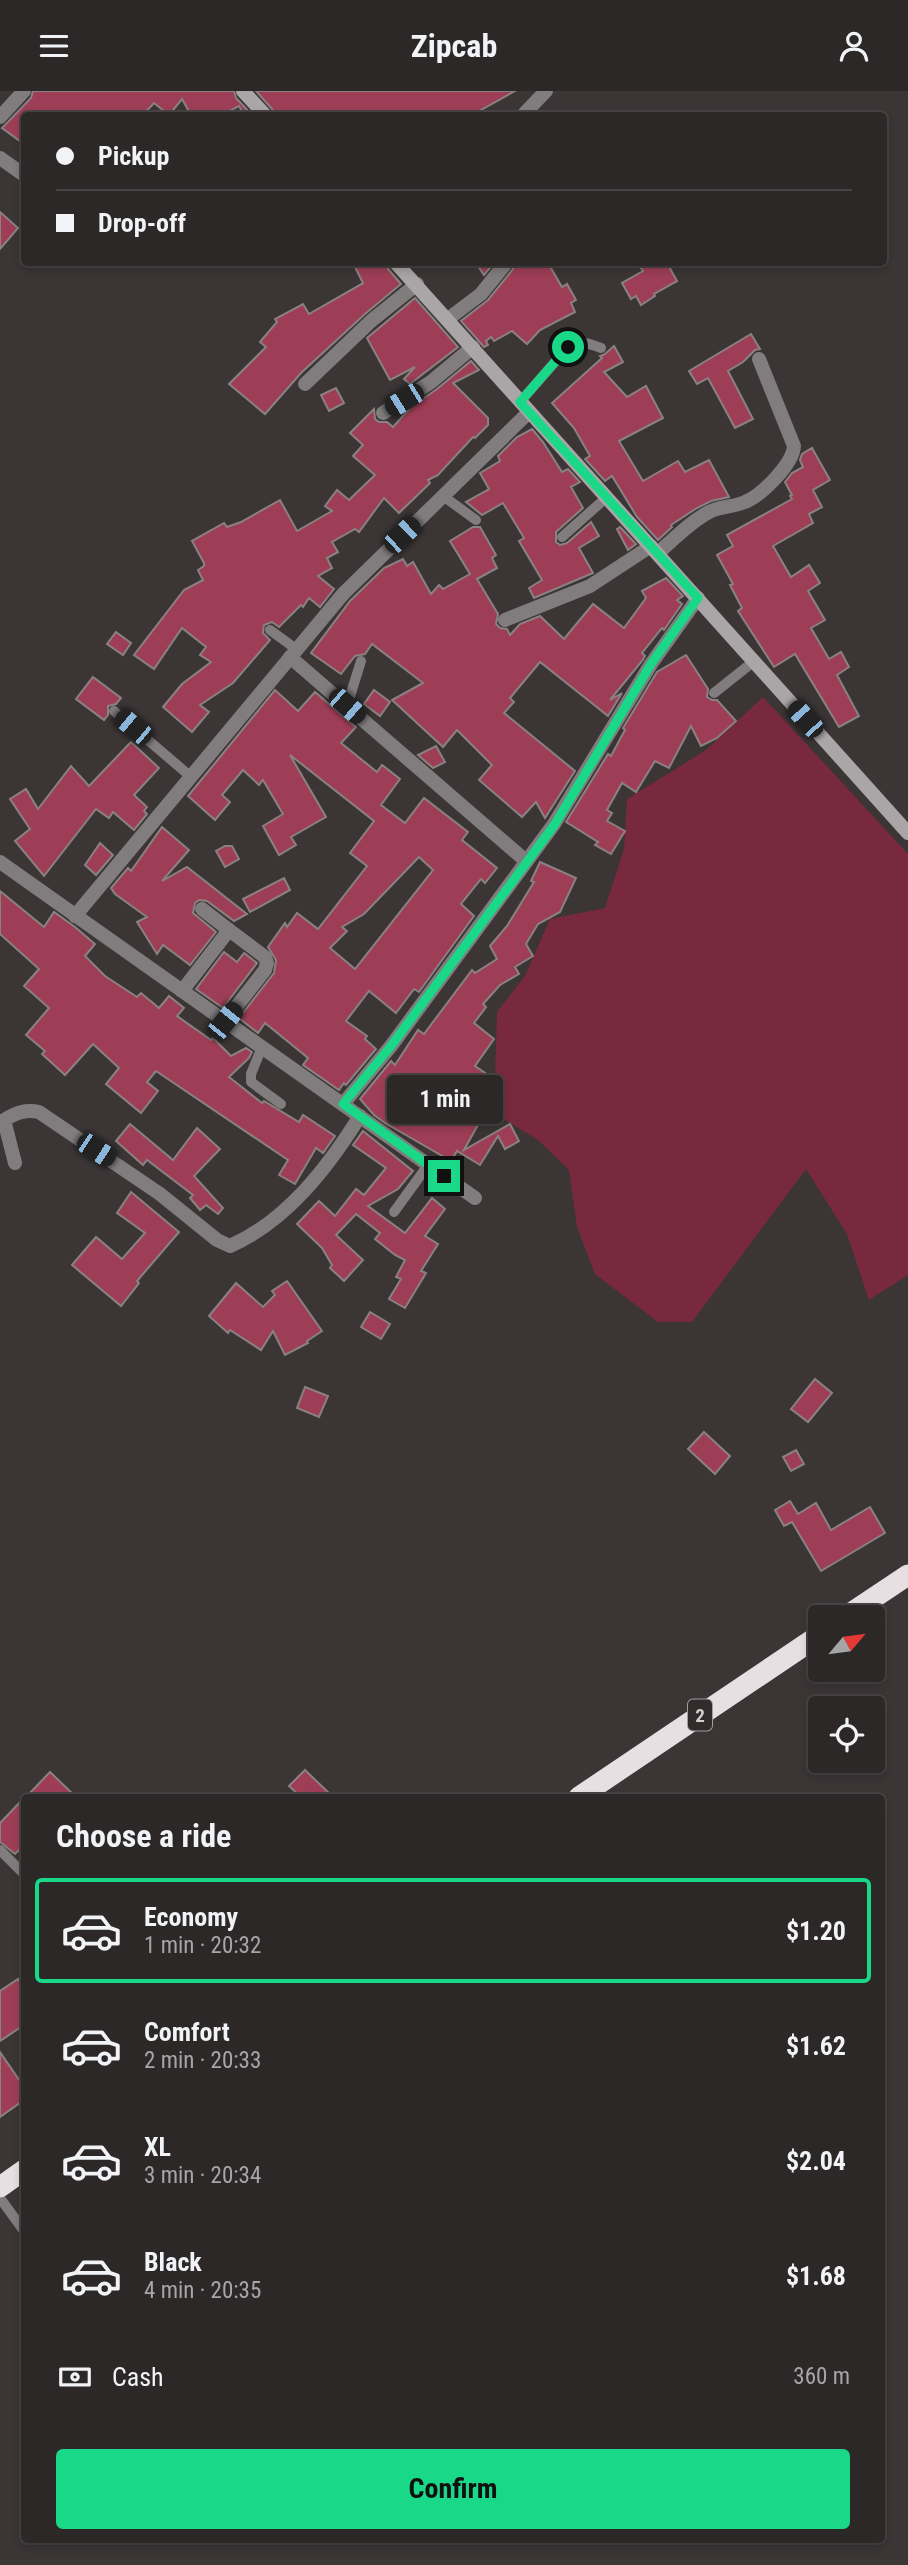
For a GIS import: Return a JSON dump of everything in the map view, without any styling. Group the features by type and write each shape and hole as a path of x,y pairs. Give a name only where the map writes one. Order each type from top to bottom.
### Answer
{"highway":[{"path":"863,1605 908,1575"},
{"name":"2","path":"583,1794 808,1643"},
{"path":"0,2186 21,2172"}],"main road":[{"path":"243,91 262,112"},
{"path":"399,266 908,833"}],"street":[{"path":"0,117 24,91"},
{"path":"526,112 546,91"},
{"path":"0,158 21,173"},
{"path":"448,319 481,294 504,266"},
{"path":"305,384 371,321 417,284"},
{"path":"383,414 431,381 472,347"},
{"path":"505,620 590,586 655,549 706,513 719,507 744,503 758,495 793,456 794,446 759,359"},
{"path":"75,916 293,653 365,571 443,496 525,407"},
{"path":"343,1104 391,1046 574,795 651,664 698,598"},
{"path":"293,653 347,706 526,862"},
{"path":"0,862 475,1198"},
{"path":"202,909 265,957 267,963 265,970 225,1021"},
{"path":"182,991 229,930"},
{"path":"15,1163 4,1120 18,1112 39,1112 160,1193 217,1241 230,1246 264,1226 322,1172 360,1115"}],"lane":[{"path":"525,407 568,347 586,342 601,348"},
{"path":"443,496 476,520"},
{"path":"562,537 607,497"},
{"path":"270,630 293,653"},
{"path":"347,706 361,661"},
{"path":"714,692 754,662"},
{"path":"114,711 190,776"},
{"path":"262,1047 251,1074 251,1082 281,1104"},
{"path":"394,1212 428,1165"},
{"path":"0,1850 21,1871"},
{"path":"0,2198 21,2227"}],"shaded area":[{"path":"763,697 908,854 908,1275 869,1300 847,1234 806,1169 692,1322 658,1322 595,1274 577,1227 569,1170 538,1140 494,1113 497,1012 525,976 550,919 605,908 624,849 627,799 706,750"}],"building":[{"path":"33,91 234,91 236,98 249,112 242,112 239,106 228,112 189,112 182,99 171,112 165,112 154,103 146,112 21,112 21,142 2,128 31,98"},
{"path":"256,91 515,91 477,112 273,112"},
{"path":"0,212 18,228 0,249"},
{"path":"354,266 388,266 401,284 301,373 265,414 229,384 266,347 260,342 277,322 275,319 303,304 309,314 363,283"},
{"path":"478,266 492,266 484,275"},
{"path":"514,266 550,266 562,287 567,284 576,300 571,303 575,312 540,330 527,344 512,331 494,341 491,337 486,341 488,345 484,347 461,321 488,300"},
{"path":"669,266 677,281 641,305 636,296 631,299 622,283 643,271 640,267"},
{"path":"415,298 458,347 410,384 404,379 415,367 390,380 367,338"},
{"path":"751,334 760,349 728,371 753,419 735,428 708,378 697,384 689,371"},
{"path":"614,346 623,362 604,372 627,397 646,386 663,418 619,441 643,481 678,461 685,472 709,460 729,497 697,508 671,525 658,540 637,517 612,476 605,481 585,459 590,456 574,428 552,403 602,358 600,356"},
{"path":"471,361 479,370 453,383 488,418 488,425 473,437 438,475 428,480 430,483 399,513 384,498 359,532 355,529 332,542 338,552 327,558 332,568 318,576 334,589 320,607 309,598 303,607 301,605 279,627 272,622 264,625 263,633 270,640 233,683 200,705 209,712 192,732 163,707 182,684 211,662 200,655 206,647 182,628 154,669 134,655 184,590 203,580 198,570 204,563 192,541 224,523 227,527 241,522 280,500 297,531 332,511 325,506 337,490 349,500 375,475 353,456 363,445 350,433 374,409 375,419 387,422 393,427 411,407"},
{"path":"336,388 344,403 329,411 321,395"},
{"path":"532,429 562,472 568,469 580,482 571,487 583,508 556,532 556,542 560,545 567,543 591,522 599,536 579,548 593,573 534,598 529,588 542,580 519,541 524,538 503,503 482,515 466,502 489,489 480,473 500,461 498,456 517,437"},
{"path":"812,448 830,480 813,490 822,507 809,514 813,523 773,546 791,577 809,565 820,583 808,591 825,620 811,628 829,659 841,652 849,667 837,675 859,716 839,727 795,654 774,667 738,611 742,608 730,585 733,584 717,555 733,546 727,535 792,499 785,482 792,473 803,467 800,460 802,454"},
{"path":"473,527 480,527 496,555 492,558 497,568 477,579 498,614 496,624 507,629 510,635 520,624 540,616 564,639 593,604 624,628 646,598 642,591 666,578 683,596 677,600 682,604 664,630 662,628 642,653 645,656 642,661 610,700 622,693 608,716 540,662 510,698 514,702 504,713 575,771 545,818 536,802 522,817 479,780 492,765 457,730 443,747 392,700 423,683 372,644 365,654 355,656 341,674 311,653 350,601 384,568 403,559 407,566 413,562 431,594 439,585 443,589 470,574 450,541"},
{"path":"620,527 636,544 628,550 617,529"},
{"path":"116,632 131,643 123,655 107,644"},
{"path":"686,655 708,689 707,697 717,700 736,721 717,738 701,746 691,726 669,768 655,761 636,792 622,783 607,810 612,813 607,821 625,831 611,854 595,845 598,842 566,822 608,754 611,756 625,730 623,728 657,672"},
{"path":"93,677 121,698 116,704 108,706 108,715 104,720 76,699"},
{"path":"275,690 298,711 315,692 356,727 341,743 377,772 382,765 400,779 381,805 405,823 424,798 468,832 462,840 497,868 485,883 481,879 461,904 474,916 419,992 414,989 396,1013 369,991 346,1021 367,1036 365,1039 376,1049 339,1090 303,1065 308,1058 265,1023 258,1033 239,1018 274,973 276,960 268,947 285,923 287,927 297,913 318,929 367,866 350,853 374,821 290,755 326,817 291,837 296,845 279,855 263,826 283,814 263,780 259,785 243,770 222,795 230,802 215,820 188,796","holes":["419,857 433,870 355,969 330,948 347,931 342,927 364,914"]},
{"path":"374,690 390,702 380,716 364,704"},
{"path":"131,742 159,768 134,795 147,807 144,811 147,814 134,830 113,812 109,818 96,809 44,876 15,841 30,829 10,799 26,789 38,809 71,766 89,786"},
{"path":"436,746 445,762 433,768 418,755"},
{"path":"162,827 189,850 162,881 187,867 247,914 234,921 207,901 199,900 195,903 193,913 216,932 190,965 163,945 157,954 137,922 147,917 115,894 111,888 128,868 131,871"},
{"path":"100,843 113,855 96,875 85,865"},
{"path":"232,846 239,859 225,867 216,851"},
{"path":"540,862 576,878 560,912 538,924 526,944 533,956 515,967 519,974 500,985 483,1004 486,1007 474,1023 494,1039 475,1066 497,1081 477,1111 484,1114 464,1150 510,1124 519,1141 505,1149 498,1136 480,1165 457,1151 451,1161 385,1123 360,1099 391,1061 395,1065 418,1030 424,1034 472,970 475,973 497,959 490,946 507,926 534,882 531,881"},
{"path":"284,878 290,890 250,912 243,899"},
{"path":"0,891 44,927 54,912 75,927 95,944 85,956 105,976 137,997 141,993 159,1008 169,996 184,1008 177,1016 211,1040 213,1038 231,1056 246,1048 252,1052 229,1077 262,1103 264,1101 299,1122 303,1115 335,1136 323,1153 316,1148 295,1184 279,1175 288,1160 156,1071 147,1082 158,1091 141,1113 106,1084 119,1068 93,1044 65,1075 42,1054 45,1051 26,1035 49,1008 24,986 39,969 0,934"},
{"path":"224,952 237,962 244,953 257,963 223,1008 196,989"},
{"path":"130,1124 173,1160 197,1128 220,1149 194,1176 223,1208 218,1214 206,1205 200,1210 190,1198 193,1195 147,1160 143,1165 116,1141"},
{"path":"363,1131 413,1171 398,1189 368,1206 405,1233 432,1198 445,1209 425,1236 438,1244 421,1271 426,1273 405,1308 389,1299 401,1279 396,1277 405,1260 375,1239 380,1233 356,1214 336,1235 363,1260 344,1281 330,1268 332,1265 322,1248 297,1224 319,1201 335,1216 356,1189 364,1195 386,1168 353,1145"},
{"path":"131,1192 179,1232 137,1281 139,1283 121,1306 72,1265 96,1237 122,1259 145,1233 117,1213"},
{"path":"287,1281 322,1331 307,1341 308,1343 285,1355 273,1331 261,1350 230,1330 228,1333 209,1316 236,1283 263,1307 275,1295 272,1291"},
{"path":"370,1312 390,1324 381,1339 361,1327"},
{"path":"815,1379 832,1393 808,1422 791,1409"},
{"path":"305,1387 328,1396 319,1417 297,1408"},
{"path":"704,1432 730,1456 715,1474 688,1449"},
{"path":"796,1450 804,1464 791,1471 783,1457"},
{"path":"790,1501 798,1514 816,1503 831,1530 870,1507 885,1533 821,1571 792,1522 784,1526 775,1510"},
{"path":"305,1770 330,1794 298,1794 289,1786"},
{"path":"50,1772 73,1794 29,1794"},
{"path":"21,1801 21,1848 15,1854 0,1842 0,1823"},
{"path":"18,1979 21,1984 21,2027 0,2041 0,1991"},
{"path":"0,2052 21,2083 21,2102 0,2117"}],"route":[{"path":"444,1176 343,1104 391,1046 555,824 651,664 698,598 520,402 568,347"}]}
